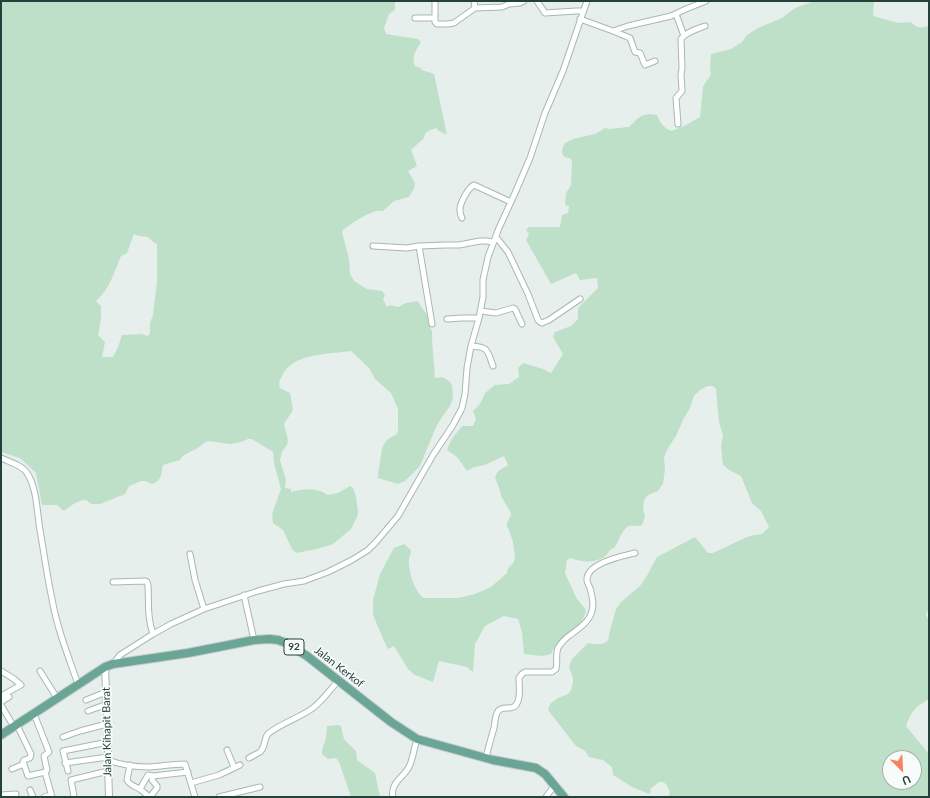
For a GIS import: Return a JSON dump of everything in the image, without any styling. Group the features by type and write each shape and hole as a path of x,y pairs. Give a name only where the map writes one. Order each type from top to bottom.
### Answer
{"main road":[{"name":"Jalan Kerkof","path":"1,734 78,684 109,666 188,654 254,640 270,639 286,643 307,656 391,722 416,739 486,758 536,768 545,774 564,797"}],"street":[{"path":"435,1 435,22 437,24 451,24 475,8 502,7 509,2 520,3 524,1"},
{"path":"474,1 475,8"},
{"path":"537,1 545,13 583,11"},
{"path":"109,666 120,655 153,634 204,609 244,595 284,584 304,581 328,572 356,558 368,550 376,542 398,516 433,455 460,415 464,402 467,368 471,346 481,311 484,274 488,257 534,147 545,113 563,70 587,1"},
{"path":"613,31 628,26 662,19 706,1"},
{"path":"676,14 684,36"},
{"path":"414,18 435,18"},
{"path":"580,19 630,38 633,50 636,53 640,53 645,65 655,61"},
{"path":"678,124 676,98 682,90 680,42 682,37 705,26"},
{"path":"462,218 460,207 471,186 474,185 511,202"},
{"path":"373,246 407,248 419,246 460,245 486,240 495,240 508,252 540,322 542,323 549,320 580,299"},
{"path":"419,246 432,324"},
{"path":"481,311 496,313 513,308 515,309 522,324"},
{"path":"447,319 479,318"},
{"path":"471,346 486,349 493,366"},
{"path":"1,458 24,470 31,482 38,510 52,601 60,634 78,684"},
{"path":"486,758 498,711 504,708 512,708 515,706 519,697 519,678 525,672 552,672 556,669 556,654 559,647 564,640 584,626 590,618 594,604 587,580 590,570 613,558 635,553"},
{"path":"190,554 195,580 204,609"},
{"path":"113,582 147,582 148,613 153,634"},
{"path":"244,595 254,640"},
{"name":"Jalan Kihapit Barat","path":"109,666 106,692 109,797"},
{"path":"1,671 21,685 1,696"},
{"path":"40,671 57,698"},
{"path":"249,758 260,752 268,734 274,729 312,709 338,681"},
{"path":"86,700 106,692"},
{"path":"9,698 1,704 31,754 30,758 24,760 28,776 45,772"},
{"path":"88,711 107,704"},
{"path":"34,714 49,752 44,756 47,770 45,772 51,796 44,797"},
{"path":"63,737 107,724"},
{"path":"393,797 395,783 408,768 416,739"},
{"path":"68,771 65,763 64,751 108,742"},
{"path":"227,750 234,767"},
{"path":"65,763 108,758 116,763 149,767 185,764 196,797"},
{"path":"12,769 24,764"},
{"path":"130,765 127,780 128,782 150,797 158,788 150,776 149,767"},
{"path":"191,783 219,775 240,765"},
{"path":"74,797 71,780 108,771"},
{"path":"140,789 150,776 188,772"},
{"path":"546,797 556,786"},
{"path":"219,797 260,787"},
{"path":"30,790 33,797"},
{"path":"1,795 16,794"}],"green space":[{"path":"1,1 395,1 395,10 389,14 384,28 386,34 418,39 421,42 415,54 414,63 415,66 421,68 422,70 434,74 447,135 436,128 428,131 424,138 411,150 417,166 408,171 415,183 409,197 394,201 383,211 376,211 366,215 354,222 342,232 349,259 350,274 354,281 367,289 382,291 385,295 383,299 387,307 390,305 398,307 406,303 418,301 427,315 432,331 435,378 443,377 452,385 453,398 450,406 436,427 420,466 405,481 398,484 378,478 385,442 397,434 398,409 391,393 375,379 369,368 351,351 312,356 294,363 287,368 279,383 280,388 290,393 293,410 284,424 288,440 280,460 286,480 285,488 291,489 291,492 310,489 323,492 328,495 338,493 350,486 353,488 356,496 358,512 351,529 333,544 317,549 296,553 292,549 283,530 273,523 272,514 281,489 274,463 273,452 252,439 230,444 207,441 197,449 184,455 180,460 163,465 160,477 155,483 152,484 141,481 129,486 125,494 100,504 91,504 86,500 83,500 64,511 57,505 42,505 36,473 20,458 1,452","holes":["134,234 148,237 157,244 157,282 153,315 150,323 150,333 148,336 141,334 122,335 113,357 102,357 105,342 98,335 101,319 101,306 96,301 101,297 108,286 121,256 127,253"]},
{"path":"812,1 874,1 873,16 898,23 911,22 919,27 929,26 929,608 926,614 929,620 929,699 918,706 910,716 906,726 929,754 929,797 668,797 670,793 667,785 663,782 659,782 650,789 651,791 649,794 632,787 613,775 612,767 603,760 589,757 585,751 576,746 548,710 550,704 558,698 568,694 571,690 573,678 569,667 572,659 588,643 602,644 607,641 616,609 621,602 640,586 657,557 695,537 708,553 713,553 747,537 762,534 769,527 761,511 752,503 741,476 723,465 721,446 723,435 719,422 716,389 713,386 708,386 700,390 694,396 690,408 664,457 665,469 663,484 658,491 650,494 644,501 643,509 645,517 642,525 627,527 615,547 603,558 592,561 581,561 571,558 567,560 565,573 577,599 586,610 579,625 562,639 551,654 542,656 524,654 522,632 518,619 504,616 485,626 475,644 473,672 467,667 439,661 433,682 415,675 408,669 394,646 388,649 373,615 373,600 380,574 394,548 404,544 411,550 409,561 413,582 424,598 458,598 475,594 491,587 507,573 508,568 514,562 513,542 507,527 511,513 501,496 495,477 498,471 508,465 504,456 485,465 474,467 467,471 457,457 447,450 451,440 462,426 473,426 476,419 473,411 480,404 485,393 495,385 509,384 519,377 518,368 523,363 551,373 563,354 553,337 555,332 571,326 578,319 578,308 598,288 597,278 580,280 576,273 551,284 526,240 529,234 526,230 529,227 560,227 562,215 568,213 569,206 565,205 566,193 571,185 572,161 570,158 564,157 562,153 565,143 573,139 595,134 605,128 629,127 638,118 648,114 657,115 662,124 671,131 700,117 703,87 711,75 711,54 731,49 742,42 747,35 758,28 782,18 795,8"},
{"path":"327,726 341,726 344,739 356,751 357,760 375,773 380,797 351,797 339,762 336,758 328,759 322,754"}]}
